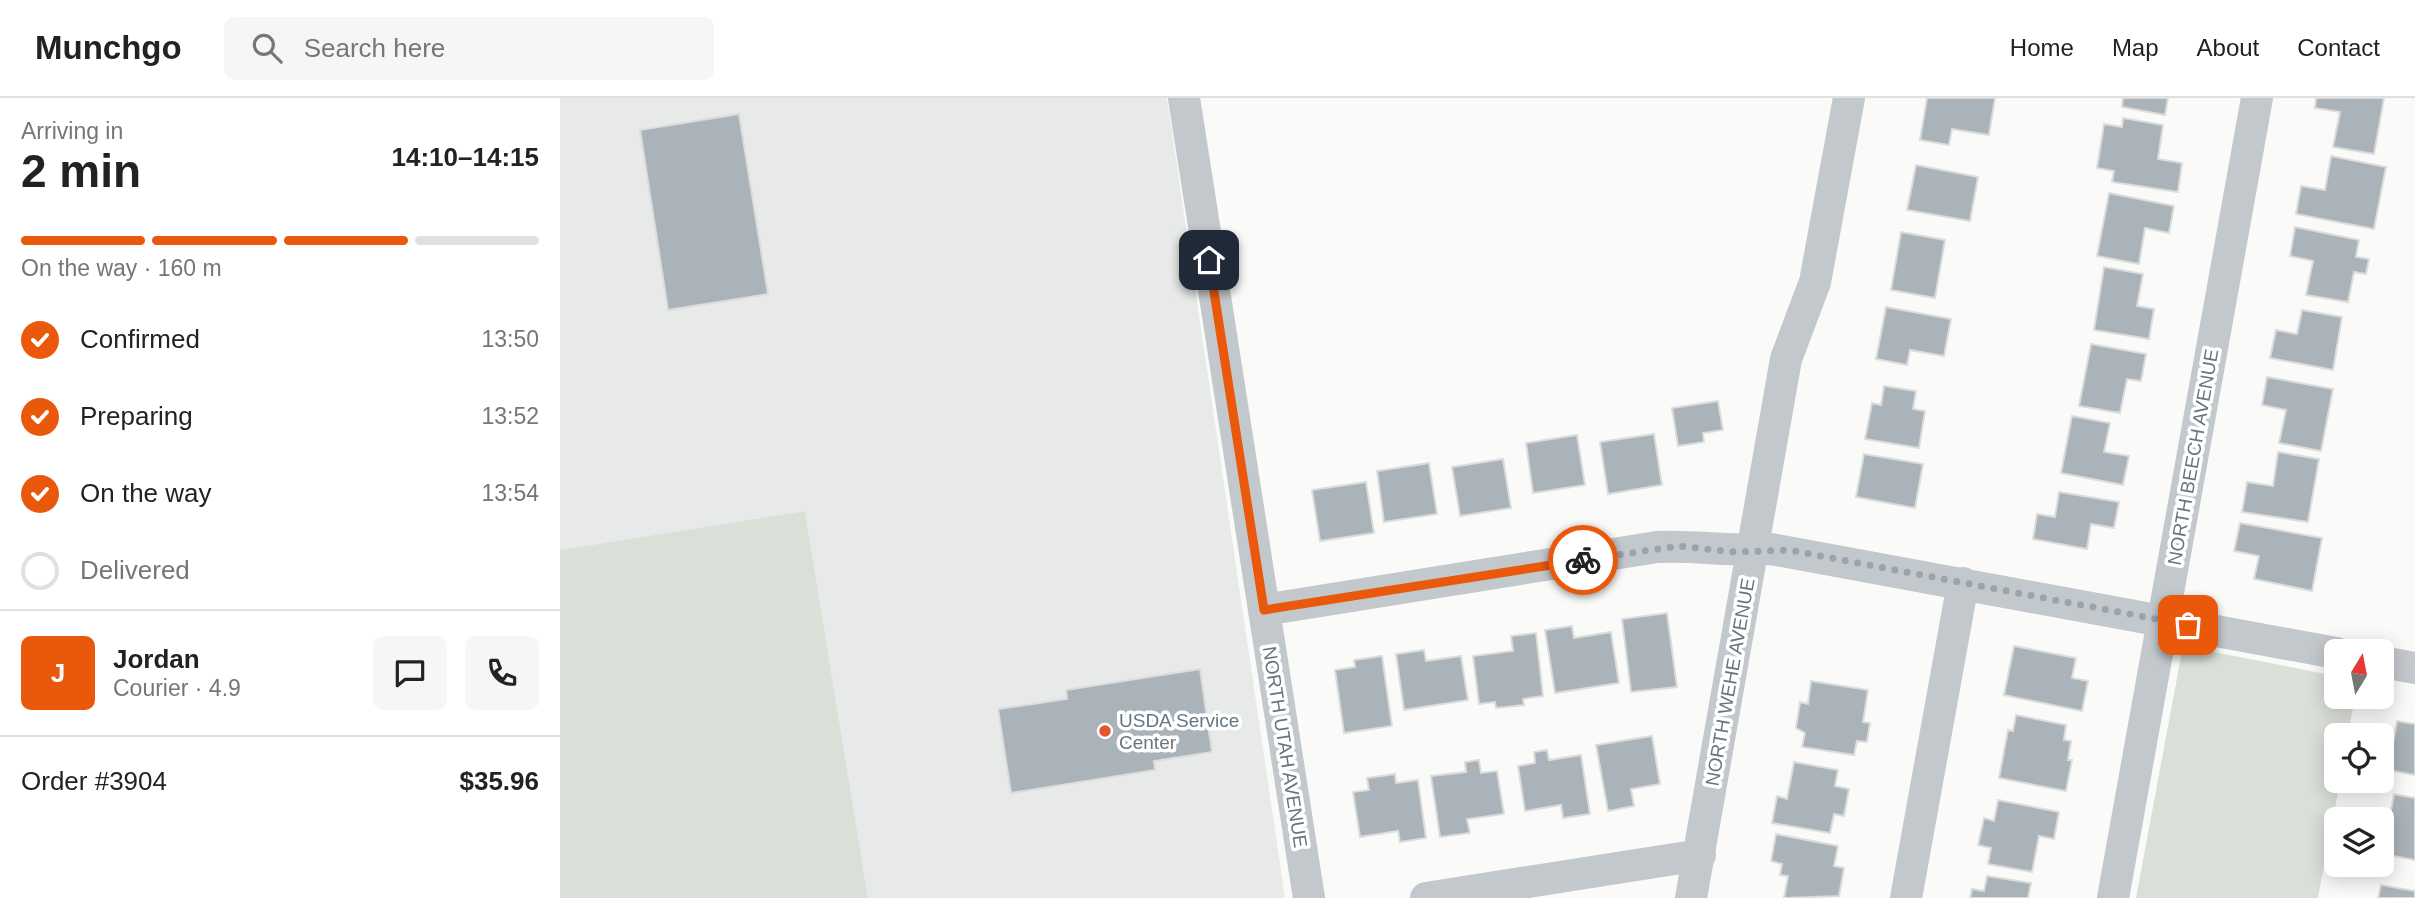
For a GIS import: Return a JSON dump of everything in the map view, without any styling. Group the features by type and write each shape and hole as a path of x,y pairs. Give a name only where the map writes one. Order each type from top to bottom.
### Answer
{"street":[{"name":"NORTH UTAH AVENUE","path":"1184,98 1308,898"},
{"name":"NORTH WEHE AVENUE","path":"1692,898 1786,359 1815,282 1849,98"},
{"name":"NORTH BEECH AVENUE","path":"2113,898 2257,98"},
{"path":"1264,610 1657,547 1789,550 2324,651"},
{"path":"1906,898 1963,583"},
{"path":"2394,664 2415,668"},
{"path":"1426,898 1700,855"}],"shaded area":[{"path":"560,98 1167,98 1285,898 868,898 805,511 560,550"},
{"path":"805,511 868,898 560,898 560,550"},
{"path":"2183,646 2324,674 2324,709 2353,709 2350,723 2324,723 2324,793 2338,793 2335,807 2324,807 2324,866 2318,898 2136,898"}],"building":[{"path":"1927,98 1995,98 1989,135 1952,129 1949,145 1920,140"},
{"path":"2123,98 2168,98 2165,115 2122,107"},
{"path":"2316,98 2384,98 2374,154 2333,147 2340,112 2315,108"},
{"path":"739,114 768,294 668,310 640,130"},
{"path":"2123,118 2163,125 2158,159 2182,163 2178,192 2112,182 2114,171 2097,168 2104,124 2122,127"},
{"path":"2331,156 2386,167 2374,229 2296,214 2301,186 2325,190"},
{"path":"1916,165 1978,177 1970,221 1907,210"},
{"path":"2109,193 2174,206 2169,233 2145,228 2139,264 2097,256"},
{"path":"2295,227 2359,240 2356,257 2369,259 2366,274 2354,272 2348,302 2306,295 2313,261 2290,256"},
{"path":"1901,232 1945,240 1935,298 1891,290"},
{"path":"2104,267 2143,274 2137,306 2154,309 2149,339 2094,330"},
{"path":"1886,307 1951,319 1944,356 1910,350 1907,365 1876,359"},
{"path":"2302,310 2342,317 2333,370 2270,358 2276,330 2297,334"},
{"path":"2091,344 2146,354 2141,381 2127,379 2120,413 2079,406"},
{"path":"2267,377 2333,389 2321,451 2279,443 2286,410 2262,405"},
{"path":"1884,386 1916,391 1913,409 1925,411 1919,448 1865,439 1872,403 1881,405"},
{"path":"1718,401 1723,430 1703,433 1704,442 1678,446 1672,408"},
{"path":"2072,416 2110,423 2104,452 2129,456 2123,485 2061,473"},
{"path":"1654,434 1662,485 1608,494 1600,442"},
{"path":"1577,435 1585,485 1533,493 1526,443"},
{"path":"2278,452 2319,459 2308,522 2242,512 2247,482 2273,486"},
{"path":"1864,454 1923,464 1915,508 1856,497"},
{"path":"1503,459 1511,508 1460,516 1452,467"},
{"path":"1429,463 1437,514 1384,522 1377,471"},
{"path":"1366,482 1374,533 1320,541 1312,490"},
{"path":"2059,492 2119,502 2114,528 2091,524 2087,549 2033,539 2037,514 2055,517"},
{"path":"2240,523 2322,538 2312,591 2254,579 2259,556 2234,551"},
{"path":"1667,613 1677,687 1631,692 1622,619"},
{"path":"1572,626 1574,638 1611,632 1619,683 1555,693 1545,630"},
{"path":"1536,633 1543,696 1523,699 1524,705 1496,708 1495,702 1479,704 1473,656 1513,651 1511,636"},
{"path":"2014,646 2076,658 2072,678 2088,681 2082,711 2004,695"},
{"path":"1424,650 1426,661 1461,656 1468,700 1404,710 1396,654"},
{"path":"1382,656 1392,726 1344,733 1335,670 1355,667 1354,660"},
{"name":"USDA Service Center","path":"1200,669 1212,752 1154,761 1155,770 1011,793 998,709 1067,699 1066,690"},
{"path":"1811,681 1868,690 1863,722 1870,723 1867,742 1857,741 1854,755 1802,747 1805,733 1796,728 1800,702 1808,704"},
{"path":"2016,715 2066,725 2064,740 2071,741 2068,760 2072,760 2066,791 1999,778 2008,730 2013,731"},
{"path":"2397,721 2415,724 2415,775 2394,771"},
{"path":"1652,736 1660,784 1631,789 1634,806 1608,811 1596,745"},
{"path":"1547,750 1549,760 1581,755 1590,814 1563,818 1561,805 1525,811 1518,766 1535,763 1534,752"},
{"path":"1479,760 1481,773 1497,771 1504,814 1467,819 1470,833 1440,837 1431,776 1466,772 1465,762"},
{"path":"1794,762 1838,770 1835,786 1849,789 1844,816 1834,814 1830,833 1772,823 1777,796 1787,799"},
{"path":"1395,774 1396,783 1418,780 1426,838 1400,842 1398,831 1360,837 1353,792 1369,790 1367,778"},
{"path":"2394,794 2415,798 2415,860 2394,856 2394,807 2392,807"},
{"path":"1998,800 2059,812 2054,839 2039,836 2032,872 1988,864 1991,848 1978,845 1984,818 1994,821"},
{"path":"1776,834 1838,846 1834,866 1844,868 1839,896 1784,898 1788,876 1780,875 1782,864 1771,861"},
{"path":"1987,876 2031,883 2028,898 1970,898 1972,889 1984,891"},
{"path":"2381,885 2415,891 2415,898 2378,898"}],"way so far":[{"path":"1583,560 1657,547 1678,546 1735,552 1789,550 2188,625"}],"place":[{"name":"USDA Service Center","path":"1105,731"}],"route":[{"path":"1209,260 1264,610 1583,560"}]}
